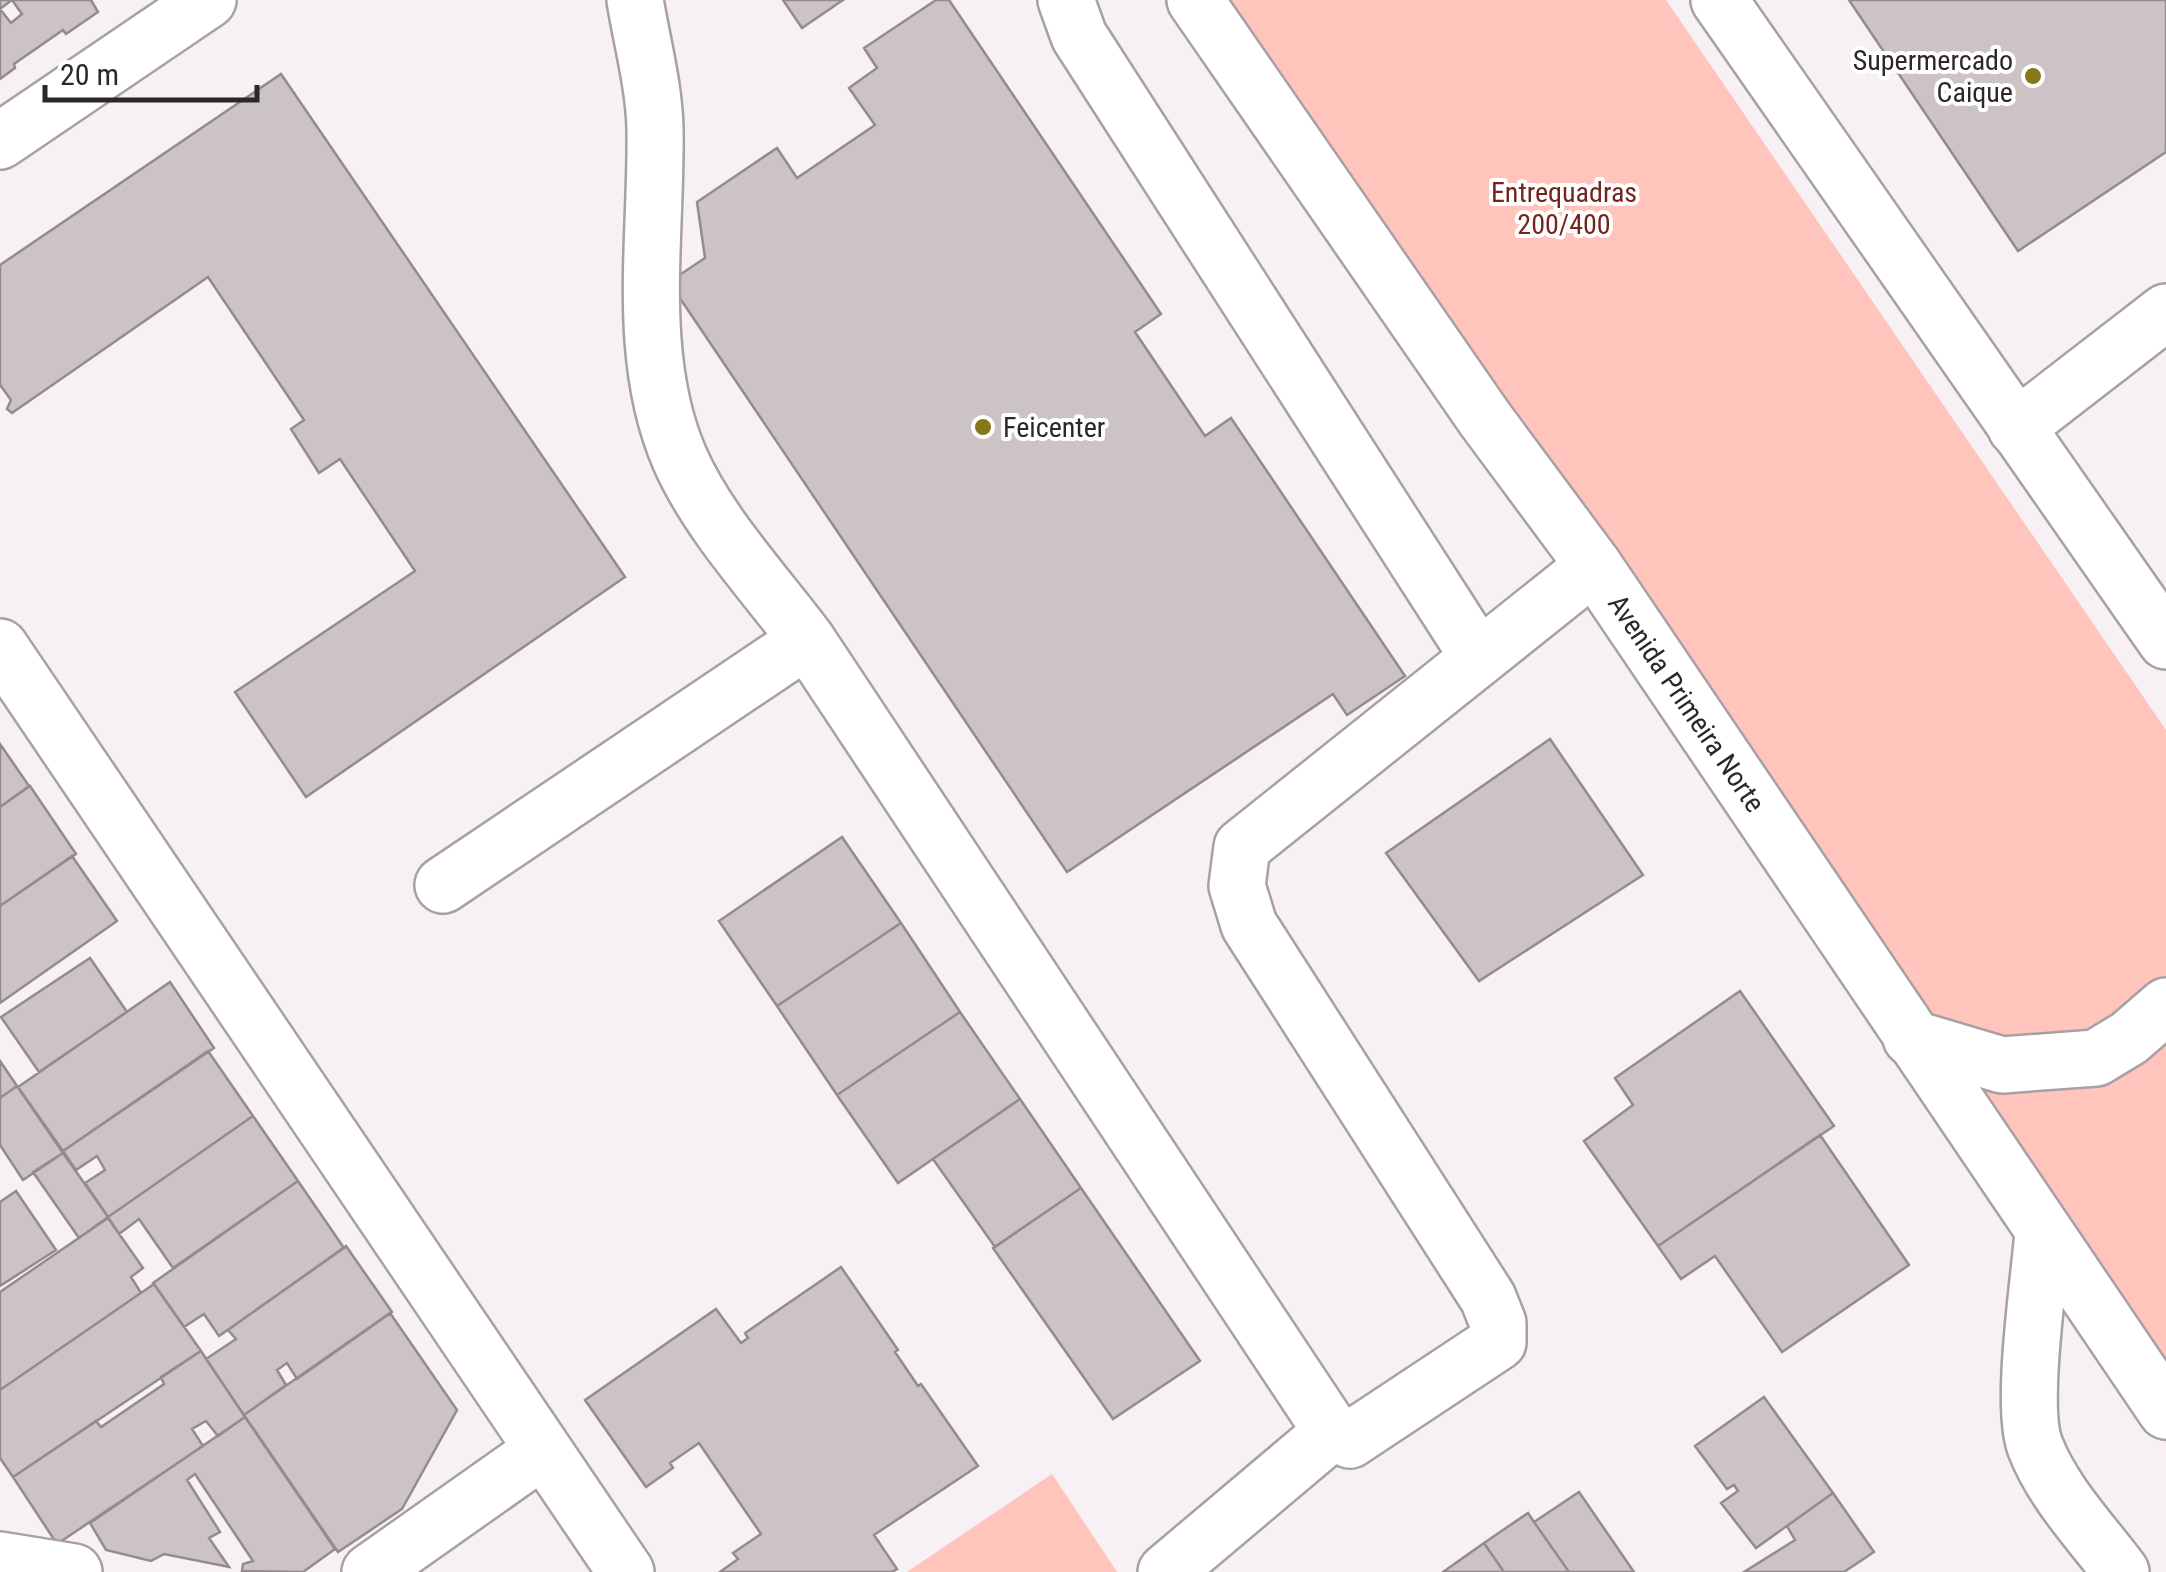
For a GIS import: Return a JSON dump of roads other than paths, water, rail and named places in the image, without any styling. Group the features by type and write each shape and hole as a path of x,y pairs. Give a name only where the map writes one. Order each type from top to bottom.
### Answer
{"street":[{"path":"0,141 208,0"},
{"path":"635,0 655,124 651,308 663,407 681,460 713,515 807,640 1337,1436 1356,1440 1498,1342 1498,1324 1488,1298 1249,926 1237,886 1242,847 1594,566"},
{"path":"1066,0 1078,36 1479,658"},
{"name":"Avenida Primeira Norte","path":"1195,0 1485,418 1594,566 2166,1411"},
{"path":"1719,0 2166,641"},
{"path":"2016,428 2166,312"},
{"path":"443,885 807,640"},
{"path":"0,647 626,1572"},
{"path":"1911,1038 2002,1065 2096,1058 2129,1038 2166,1006"},
{"path":"2043,1232 2029,1401 2034,1443 2054,1484 2122,1572"},
{"path":"1166,1572 1332,1432"},
{"path":"370,1572 543,1450"},
{"path":"3,1557 74,1572"}],"place":[{"name":"Supermercado Caique","path":"2033,76"},
{"name":"Feicenter","path":"983,427"}],"park label":[{"name":"Entrequadras 200/400","path":"1564,208"}]}
